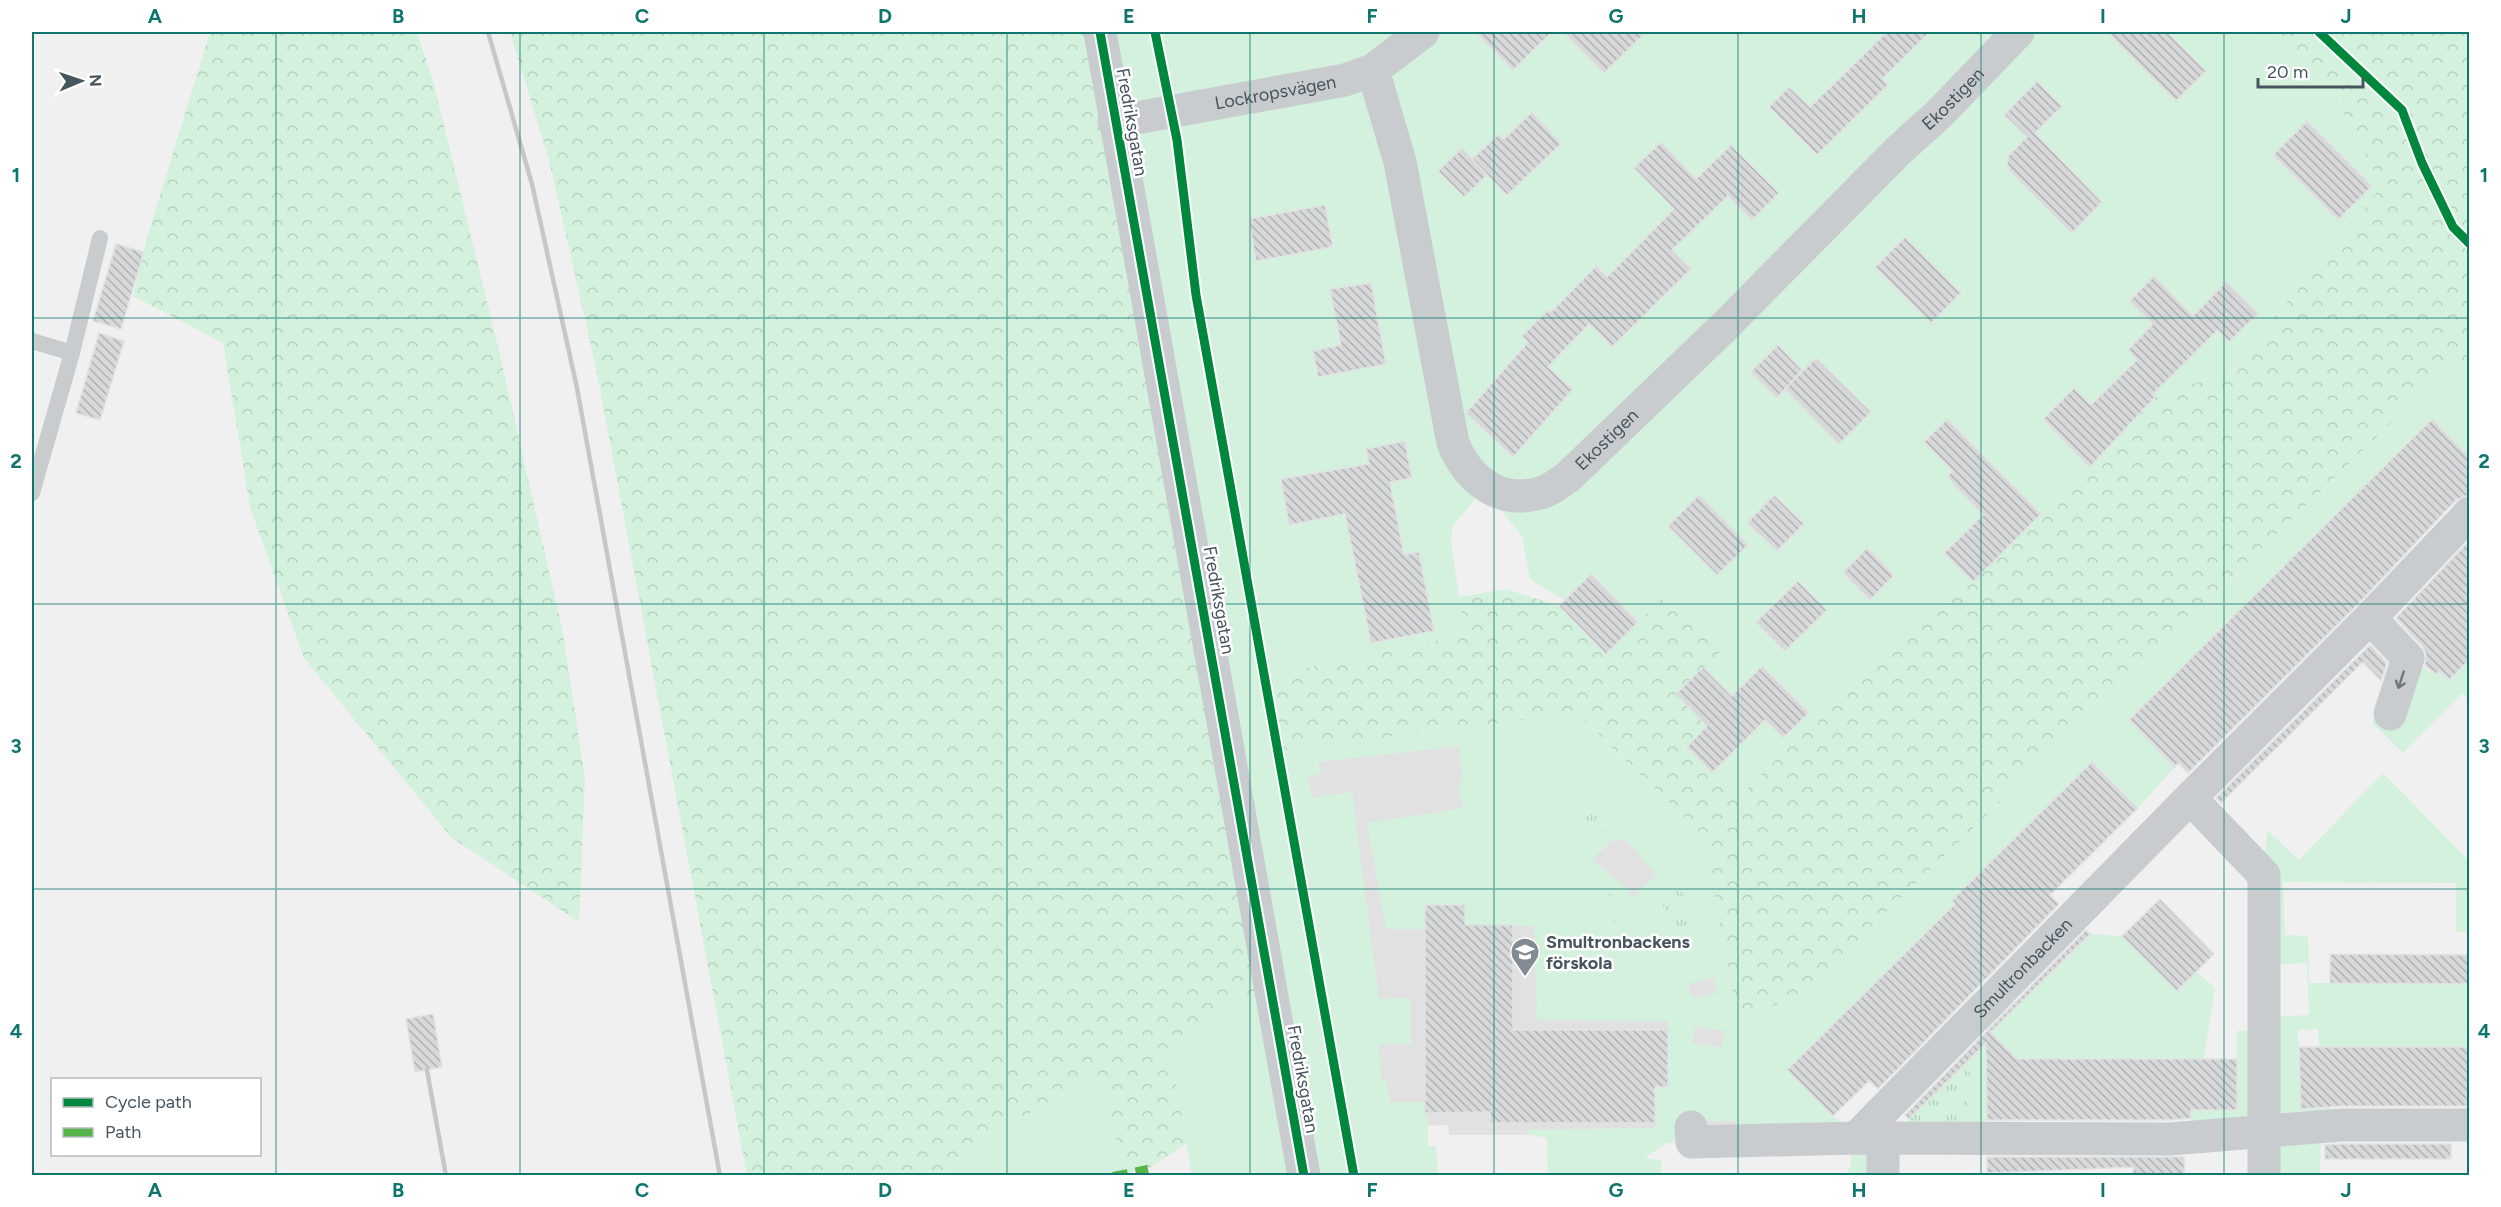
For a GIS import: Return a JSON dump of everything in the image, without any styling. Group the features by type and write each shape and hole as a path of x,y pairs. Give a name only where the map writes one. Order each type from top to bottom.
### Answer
{"street":[{"name":"Fredriksgatan","path":"1100,32 1114,122 1182,481 1304,1176"},
{"name":"Lockropsvägen","path":"1114,122 1311,88 1373,70 1423,32"},
{"name":"Ekostigen","path":"1373,70 1400,162 1453,443 1462,464 1474,478 1493,490 1511,495 1541,493 1568,477 1725,326 1899,150 1939,114 2018,32"},
{"name":"Smultronbacken","path":"1870,1138 2190,798 2370,618 2469,513"},
{"path":"2370,618 2408,658 2390,714"},
{"path":"2190,798 2264,874 2264,1176"},
{"path":"1691,1127 1692,1142 1870,1138 2170,1139 2341,1125 2469,1125"},
{"path":"1870,1138 1883,1176"}],"lane":[{"path":"32,493 72,353 100,238"},
{"path":"32,341 72,353"}],"shaded area":[{"name":"Smultronbackens förskola","path":"1576,713 1703,836 1739,1023 1737,1141 1667,1143 1554,1135 1449,1135 1448,1125 1428,1126 1428,1146 1350,1154 1279,751"}],"green space":[{"path":"210,32 417,32 433,81 500,355 563,633 585,778 579,922 452,838 304,658 250,507 223,343 133,296 147,238"},
{"path":"510,32 1100,32 1269,981 1169,1046 1187,1143 1148,1169 1123,1174 1103,1073 990,1135 945,1175 747,1175 596,368 549,160"},
{"path":"1100,32 2259,32 2330,88 2382,186 2229,372 2155,397 2119,433 2119,438 1973,582 1909,635 1811,725 1736,800 1687,747 1675,694 1693,676 1592,574 1564,600 1530,579 1522,536 1501,510 1498,492 1486,486 1452,527 1451,542 1465,635 1264,677 1279,751 1576,713 1703,836 1739,1023 1807,989 2454,362 2469,378 2469,457 2431,419 2270,582 2175,767 2138,808 2092,762 1952,900 1998,947 1787,1070 1833,1116 1859,1135 1883,1175 1846,1175 1851,1165 1851,1152 1737,1141 1736,1121 1675,1122 1677,1142 1667,1143 1644,1158 1662,1160 1661,1175 1548,1175 1547,1138 1527,1134 1527,1130 1654,1128 1655,1087 1668,1087 1668,1021 1537,1020 1534,926 1465,925 1425,905 1425,929 1386,929 1367,823 1464,808 1458,793 1462,775 1459,746 1319,762 1321,774 1308,776 1312,798 1352,792 1379,999 1411,998 1411,1044 1379,1045 1382,1080 1387,1080 1390,1102 1425,1102 1428,1113 1428,1146 1436,1146 1438,1175 1192,1175 1169,1046","holes":["1624,838 1657,875 1632,897 1624,886 1592,859 1611,842","1714,978 1717,993 1692,998 1688,984","1695,1026 1725,1031 1722,1047 1692,1043"]},
{"path":"2259,32 2469,32 2469,378 2454,362 1807,989 1739,1023 1703,836 1577,713 1279,751 1264,677 1465,635 1459,597 1506,589 1559,606 1606,654 1665,595 1720,652 1676,694 1707,726 1687,747 1736,800 1811,725 1909,635 1973,582 2119,438 2119,433 2155,397 2229,372 2382,186 2330,88"},
{"path":"2408,658 2430,672 2435,666 2449,680 2469,660 2469,699 2462,693 2403,753 2372,723"},
{"path":"2383,773 2469,861 2469,932 2456,932 2456,883 2283,882 2285,935 2308,936 2309,983 2469,984 2469,1047 2331,1047 2331,1110 2321,1126 2320,1175 2264,1175 2264,1132 2191,1123 2190,1060 1987,1060 1987,1123 1966,1139 1961,1068 1993,1036 1975,1016 1999,992 2017,1007 2090,934 2122,936 2196,971 2215,988 2204,1058 2206,1110 2237,1110 2237,1031 2263,1030 2263,1017 2309,1015 2307,963 2263,965 2264,854 2268,831 2299,860","holes":["2318,1029 2321,1108 2302,1109 2298,1030"]},
{"path":"1588,799 1613,825 1592,844 1568,818"},
{"path":"1676,885 1699,915 1680,929 1658,899"},
{"path":"1611,893 1637,929 1625,938 1599,902"},
{"path":"1961,1068 1970,1072 1966,1139 1912,1139 1909,1119"},
{"path":"1104,1072 1123,1175 945,1176 990,1135"}],"building":[{"path":"1475,32 1552,32 1513,70"},
{"path":"1563,32 1646,32 1604,73"},
{"path":"1887,32 1930,32 1882,79 1888,85 1817,155 1769,107 1789,87 1810,107"},
{"path":"2107,32 2167,32 2206,71 2176,101"},
{"path":"2037,81 2062,106 2035,133 2102,202 2072,233 2010,171 2007,164 2008,156 2027,137 2004,115"},
{"path":"1532,112 1561,144 1507,195 1472,159 1499,134 1504,139"},
{"path":"2307,121 2372,186 2338,220 2273,155"},
{"path":"1661,142 1696,179 1731,145 1779,193 1752,220 1728,196 1672,250 1691,269 1612,347 1589,324 1548,367 1573,389 1513,457 1466,413 1528,342 1522,336 1548,310 1551,312 1596,266 1607,277 1674,209 1634,168"},
{"path":"1462,148 1487,175 1464,197 1438,171"},
{"path":"1325,205 1333,247 1256,261 1249,219"},
{"path":"1905,237 1961,293 1931,323 1875,267"},
{"path":"116,244 144,252 121,329 93,321"},
{"path":"2154,276 2193,316 2226,282 2258,314 2229,342 2218,330 2152,395 2155,397 2090,467 2043,419 2074,388 2091,405 2137,360 2128,350 2153,324 2129,301"},
{"path":"1371,283 1386,364 1318,377 1313,351 1341,345 1330,289"},
{"path":"99,333 124,341 100,420 76,413"},
{"path":"1778,345 1802,370 1777,398 1751,372"},
{"path":"1816,358 1871,412 1839,444 1785,389"},
{"path":"1947,419 2041,514 1973,582 1944,553 1983,515 1947,477 1952,471 1924,442"},
{"path":"2432,419 2469,457 2469,495 2456,500 2357,605 2188,773 2178,763 2175,767 2129,720"},
{"path":"1405,441 1412,478 1390,482 1404,555 1419,552 1434,631 1371,643 1345,514 1289,525 1281,479 1369,464 1366,449"},
{"path":"1699,495 1748,545 1717,575 1668,526"},
{"path":"1774,495 1804,524 1777,551 1747,523"},
{"path":"2469,541 2469,660 2449,680 2439,671 2437,674 2425,666 2426,654 2422,646 2396,618"},
{"path":"1867,548 1894,575 1870,600 1843,573"},
{"path":"1591,574 1638,622 1606,654 1559,606"},
{"path":"1798,581 1827,610 1785,651 1756,622"},
{"path":"2370,645 2387,663 2381,681 2363,662 2221,803 2216,798"},
{"path":"1762,666 1809,713 1783,738 1765,720 1712,773 1687,747 1707,726 1676,694 1703,667 1732,696"},
{"path":"2092,762 2138,808 2050,895 2059,904 1878,1089 1869,1081 1833,1116 1787,1070 1955,904 1952,900"},
{"path":"2160,899 2214,954 2177,991 2122,936"},
{"name":"Smultronbackens förskola","path":"1425,905 1465,905 1465,925 1513,925 1513,1030 1668,1030 1668,1087 1655,1087 1655,1123 1490,1123 1490,1112 1425,1113"},
{"path":"2086,930 2090,934 1991,1032 2017,1059 2237,1059 2237,1110 2191,1110 2191,1118 2169,1120 1987,1120 1986,1043 1909,1119 1905,1115"},
{"path":"2330,954 2469,955 2469,984 2330,983"},
{"path":"433,1014 442,1067 415,1072 406,1019"},
{"path":"2299,1047 2469,1047 2469,1106 2341,1106 2301,1109"},
{"path":"2451,1144 2451,1159 2325,1159 2325,1145"},
{"path":"1987,1157 2184,1157 2185,1176 2133,1176 2133,1167 1987,1173"}],"railway":[{"path":"488,32 532,184 577,388 720,1176"},
{"path":"427,1070 446,1176"}],"marked path":[{"path":"1113,1176 1148,1169"}],"cycle path":[{"path":"1100,32 1304,1176"},
{"path":"1155,32 1177,140 1196,295 1354,1176"},
{"path":"2319,32 2402,110 2422,163 2453,227 2470,244"}],"place":[{"name":"Smultronbackens förskola","path":"1525,978"}]}
